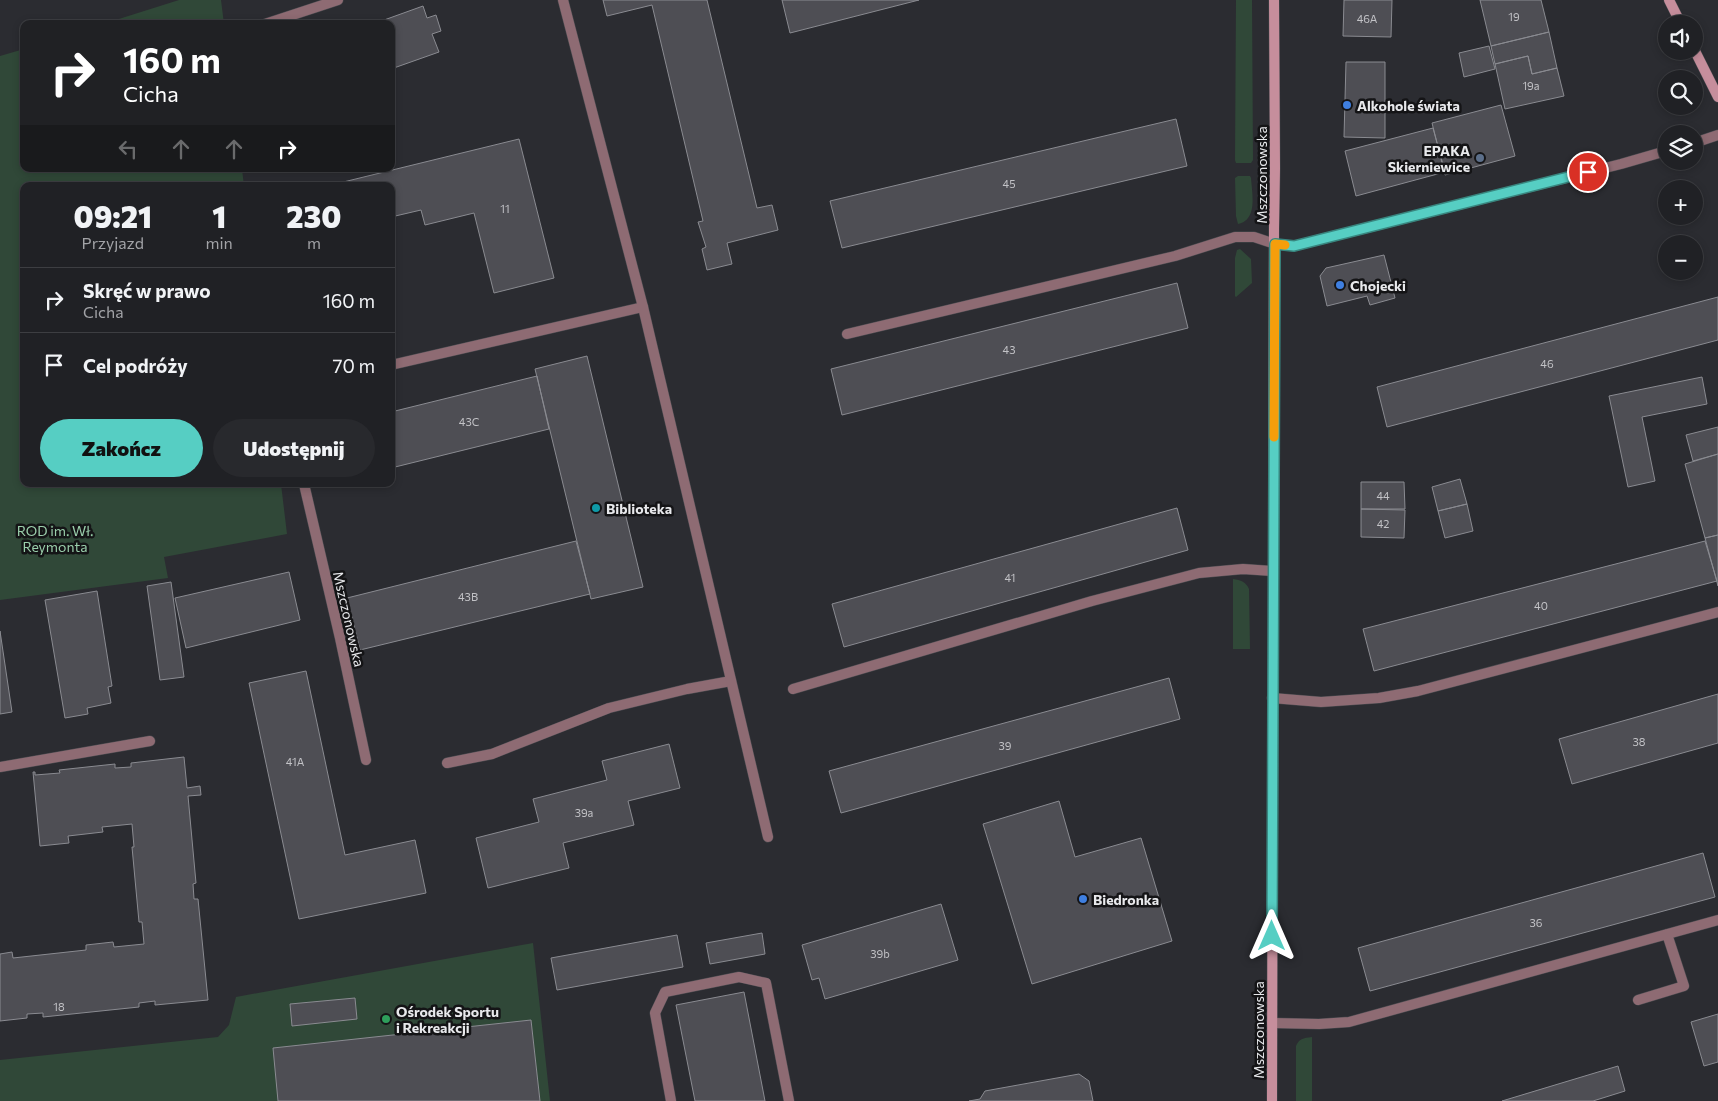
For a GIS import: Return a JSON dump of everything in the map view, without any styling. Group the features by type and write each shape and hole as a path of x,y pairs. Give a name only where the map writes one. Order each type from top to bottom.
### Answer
{"street":[{"path":"277,20 338,0"},
{"path":"562,0 644,307 768,837"},
{"name":"Mszczonowska","path":"1272,1101 1272,698 1276,168 1274,0"},
{"path":"1669,0 1676,15"},
{"path":"1700,60 1718,97"},
{"path":"1703,140 1718,135"},
{"path":"847,334 1175,256 1235,237 1254,237 1275,244 1294,246 1658,153"},
{"path":"395,364 644,307"},
{"name":"Mszczonowska","path":"305,487 366,760"},
{"path":"793,689 1092,601 1199,573 1242,569 1273,571"},
{"path":"1272,698 1321,702 1379,698 1418,691 1718,612"},
{"path":"447,764 492,754 609,708 687,689 731,681"},
{"path":"0,766 150,741"},
{"path":"1272,1023 1319,1024 1349,1022 1718,920"},
{"path":"1638,1000 1684,986 1667,934"},
{"path":"671,1101 655,1012 666,992 739,977 766,984 789,1101"}],"green space":[{"path":"179,0 221,0 224,20 116,20"},
{"path":"1236,0 1252,0 1253,160 1251,163 1236,163 1235,160"},
{"name":"ROD im. Wł. Reymonta","path":"20,50 20,172 242,172 244,182 20,182 20,487 281,487 287,534 164,557 168,578 0,600 0,56"},
{"path":"1238,176 1250,176 1253,198 1249,217 1238,224 1235,178"},
{"path":"1240,249 1251,259 1252,283 1236,297 1235,258 1237,250"},
{"path":"1233,579 1243,582 1249,589 1250,649 1233,649"},
{"name":"Ośrodek Sportu i Rekreakcji","path":"533,943 550,1101 0,1101 0,1060 218,1037 229,1025 236,997"},
{"path":"1312,1037 1312,1101 1296,1101 1296,1046 1302,1039"}],"building":[{"path":"603,0 707,0 757,208 772,205 778,230 727,243 732,264 707,270 702,249 706,247 698,222 703,221 652,5 607,16"},
{"path":"782,0 919,0 790,33"},
{"path":"1344,0 1392,0 1391,37 1343,36"},
{"path":"1480,0 1541,0 1549,32 1491,46"},
{"path":"423,6 427,18 436,15 441,31 432,34 439,52 395,68 395,20 384,20"},
{"path":"1549,32 1557,68 1532,74 1528,56 1495,64 1491,46"},
{"path":"1489,46 1495,69 1464,77 1459,53"},
{"path":"1528,56 1532,74 1557,68 1564,96 1505,109 1495,64"},
{"path":"1346,62 1385,62 1385,138 1344,137"},
{"path":"1501,105 1515,156 1445,175 1432,123"},
{"path":"1176,119 1187,166 842,248 830,201"},
{"path":"1433,128 1445,172 1356,196 1345,151"},
{"path":"519,139 554,278 494,293 474,213 425,225 421,210 395,216 395,182 343,182 384,172 395,172 395,169"},
{"path":"1384,255 1395,298 1370,305 1367,296 1327,306 1320,276 1326,268"},
{"path":"1177,283 1188,328 842,415 831,369"},
{"path":"1718,297 1718,340 1387,427 1377,387"},
{"name":"Biblioteka","path":"587,356 643,587 591,599 535,369"},
{"path":"537,376 549,429 395,467 395,411"},
{"path":"1702,377 1707,404 1642,417 1655,481 1628,487 1609,396"},
{"path":"1718,427 1718,454 1693,461 1686,435"},
{"path":"1718,454 1718,535 1705,538 1685,464"},
{"path":"1460,479 1467,504 1438,511 1432,487"},
{"path":"1361,482 1404,482 1405,509 1361,509"},
{"path":"1467,504 1473,531 1445,538 1438,511"},
{"path":"1177,508 1188,550 844,647 832,604"},
{"path":"1361,509 1405,510 1404,538 1361,537"},
{"path":"1718,535 1718,586 1705,538"},
{"path":"576,541 590,594 360,650 347,598"},
{"path":"1705,541 1717,581 1374,671 1363,629"},
{"path":"289,572 300,620 186,648 175,598"},
{"path":"171,582 184,677 160,680 147,586"},
{"path":"97,591 112,686 108,687 111,703 87,708 88,714 65,718 45,600"},
{"path":"0,631 12,712 0,714"},
{"path":"306,671 345,855 415,840 426,893 299,919 249,683"},
{"path":"1169,678 1180,719 841,813 829,771"},
{"path":"1718,694 1718,743 1572,784 1559,739"},
{"path":"669,744 680,788 628,801 634,825 563,843 569,868 488,888 476,838 539,822 533,799 607,780 602,761"},
{"path":"184,757 187,788 200,786 201,795 188,796 196,883 193,884 194,899 198,899 208,1000 155,1005 155,1001 139,1003 139,1007 43,1017 43,1013 27,1014 27,1018 0,1021 0,954 12,952 13,958 86,950 86,945 113,942 114,947 144,944 142,922 139,922 132,847 134,847 132,824 102,827 103,832 68,836 69,843 40,846 33,772 35,772 35,775 60,773 59,770 115,764 115,768 131,767 131,763"},
{"name":"Biedronka","path":"1059,801 1075,857 1141,838 1172,941 1032,984 983,824"},
{"path":"1703,853 1715,897 1370,991 1358,948"},
{"path":"941,904 958,960 825,999 819,978 812,980 802,945"},
{"path":"762,933 765,954 710,964 706,943"},
{"path":"677,935 683,967 557,990 551,958"},
{"path":"744,992 765,1101 695,1101 676,1005"},
{"path":"355,998 357,1019 292,1026 290,1004"},
{"path":"1718,1014 1718,1062 1704,1066 1691,1022"},
{"path":"531,1020 540,1101 278,1101 273,1048"},
{"path":"1618,1066 1625,1091 1593,1101 1502,1101"},
{"path":"1079,1074 1089,1081 1093,1101 969,1101 980,1099 985,1091"}],"slow traffic":[{"path":"1274,437 1275,244 1285,245"}],"place":[{"name":"Alkohole świata","path":"1347,105"},
{"name":"EPAKA Skierniewice","path":"1480,158"},
{"name":"Chojecki","path":"1340,285"},
{"name":"Biblioteka","path":"596,508"},
{"name":"Biedronka","path":"1083,899"},
{"name":"Ośrodek Sportu i Rekreakcji","path":"386,1019"}],"route":[{"path":"1272,936 1275,244 1294,246 1588,172"}]}
